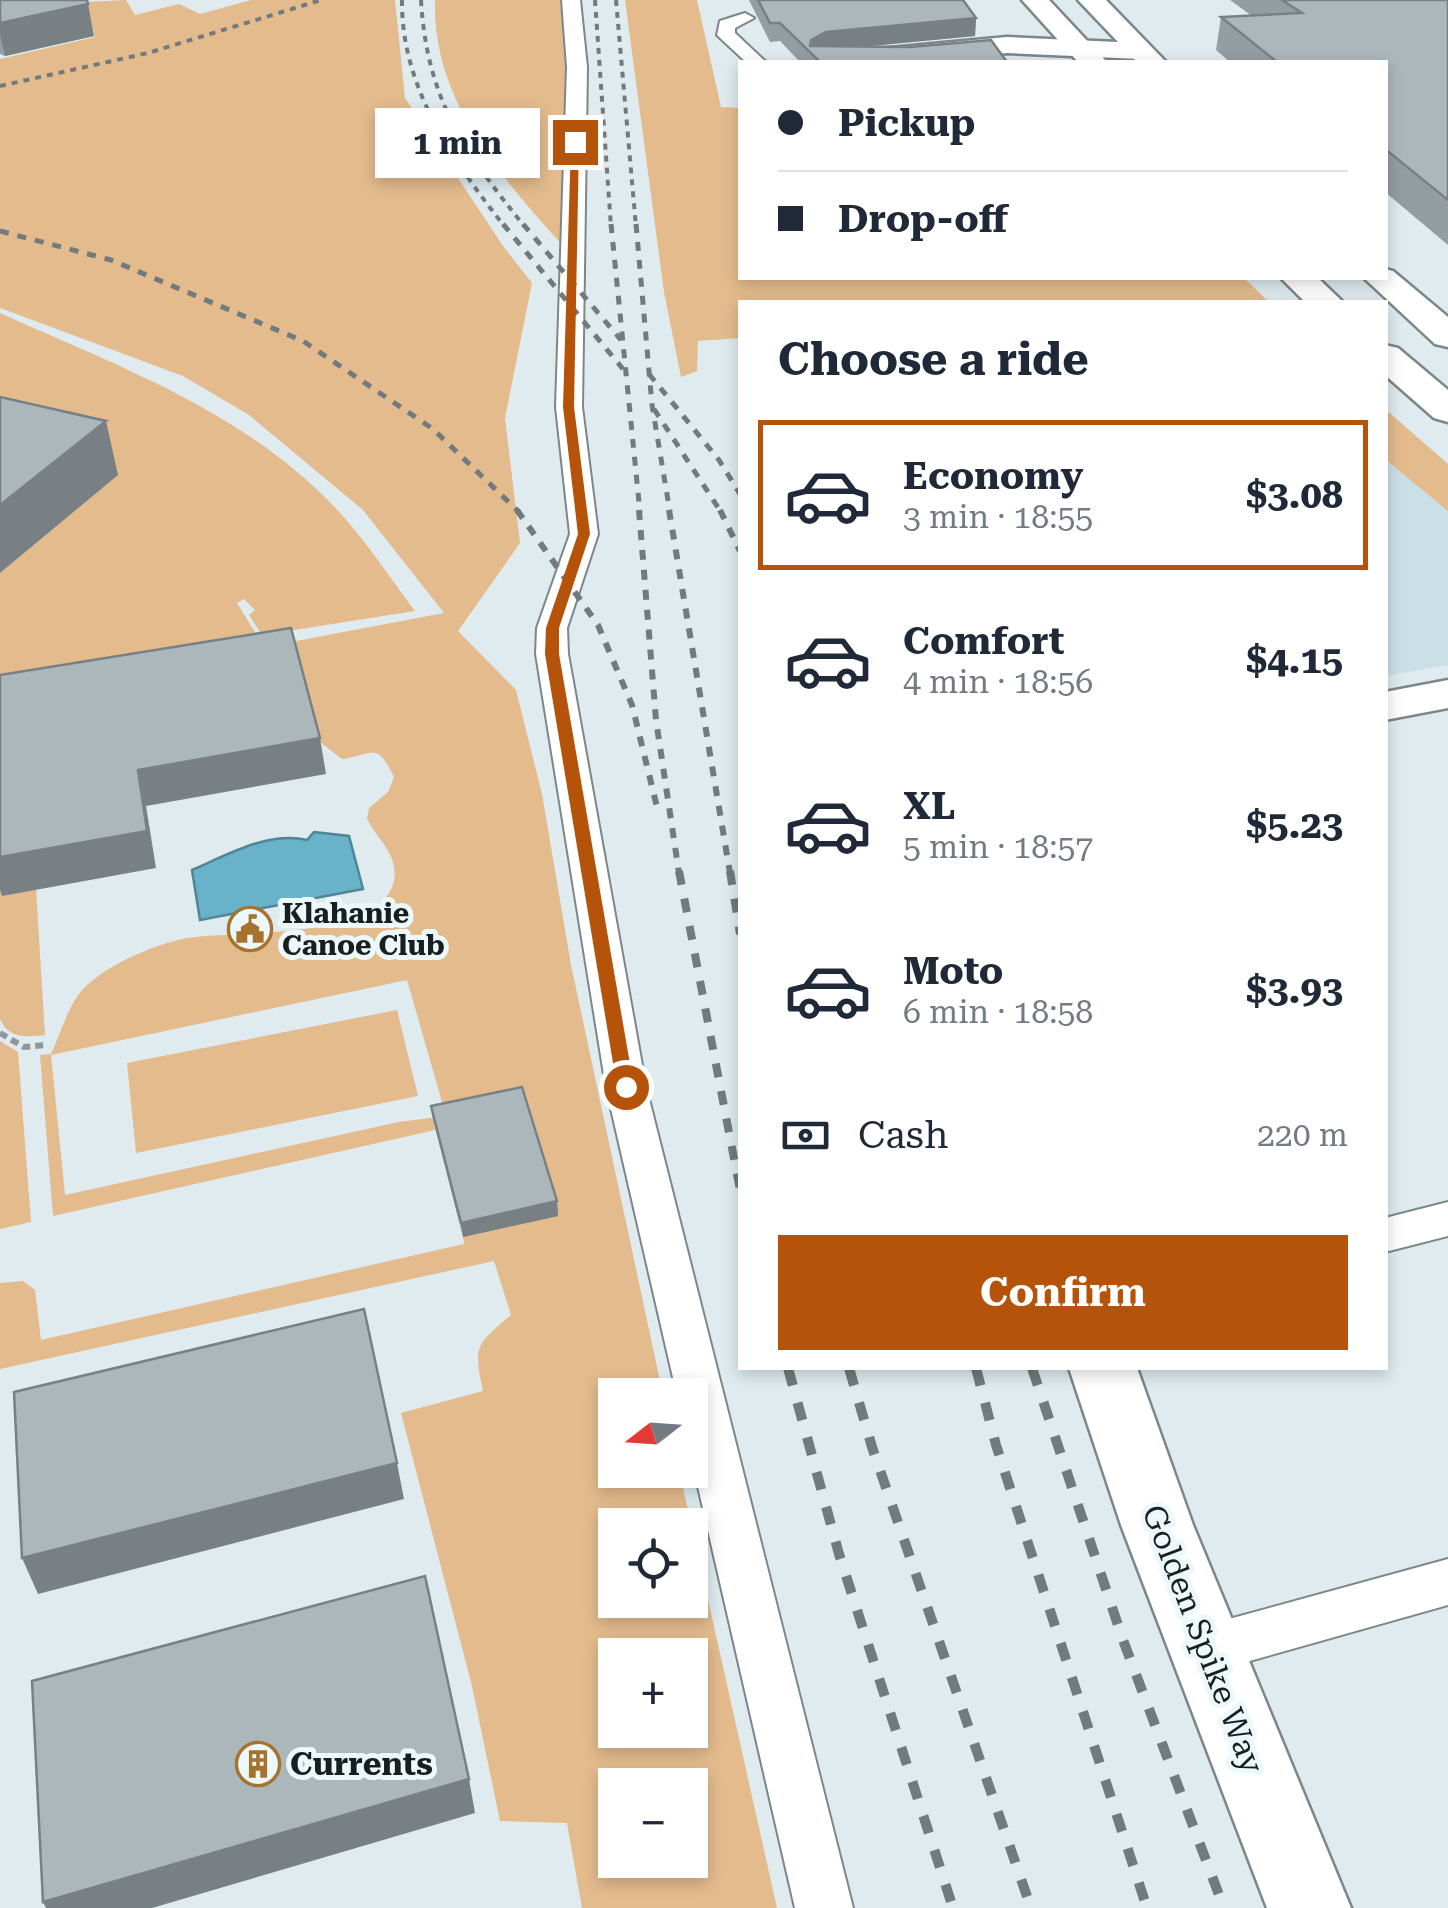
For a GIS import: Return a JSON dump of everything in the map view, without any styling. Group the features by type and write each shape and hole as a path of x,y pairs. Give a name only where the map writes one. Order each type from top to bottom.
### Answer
{"street":[{"path":"1034,0 1086,55"},
{"path":"1091,0 1146,57"},
{"path":"870,60 1007,45 1086,55 1146,57"},
{"path":"1300,280 1323,300"},
{"path":"1383,280 1448,336"},
{"path":"1388,359 1448,410"},
{"path":"1388,705 1448,694"},
{"name":"Golden Spike Way","path":"1104,1370 1157,1525 1309,1908"}],"lane":[{"path":"571,0 577,67 569,407 584,534 552,628 552,654 626,1087 824,1908"},
{"path":"744,18 726,25 726,35 755,60"},
{"path":"1388,1234 1448,1218"},
{"path":"1207,1649 1448,1582"}],"path":[{"path":"0,1032 24,1046 46,1045"}],"shaded area":[{"path":"126,0 135,15 179,4 200,14 251,0 395,0 405,98 532,283 505,418 520,543 458,631 516,690 542,794 571,965 659,1378 598,1378 598,1488 683,1488 688,1508 598,1508 598,1618 708,1618 708,1600 777,1908 582,1908 567,1823 500,1821 472,1686 401,1413 483,1391 478,1364 480,1347 511,1315 494,1261 0,1369 0,1283 23,1281 35,1290 41,1340 464,1244 463,1237 522,1223 433,1120 435,1130 53,1216 40,1055 51,1054 70,1009 86,986 131,957 182,939 334,924 363,914 384,900 394,880 390,855 367,819 369,808 388,792 394,777 378,754 342,759 316,739 291,642 444,613 363,510 249,415 183,376 0,308 0,59 95,37 86,2","holes":["407,980 446,1116 399,1122 65,1195 51,1055"]},
{"path":"435,0 560,0 567,75 564,247 495,164 458,104 437,36"},
{"path":"625,0 697,0 721,107 738,108 738,280 1246,280 1267,300 738,300 738,338 698,341 697,371 681,377 664,292"},
{"path":"0,313 182,396 267,448 341,514 415,611 262,635 249,615 255,610 244,599 237,603 258,637 0,681 0,573 117,475 0,447"},
{"path":"1388,412 1448,464 1448,665 1388,675"},
{"path":"1388,412 1448,464 1448,511 1388,461"},
{"path":"0,862 36,889 45,1035 13,1033 0,1019"},
{"path":"397,1010 418,1096 136,1153 127,1063"},
{"path":"0,1041 18,1052 31,1222 0,1229"}],"water":[{"path":"314,832 349,836 363,889 200,920 192,870 248,846 278,839 307,840"}],"building":[{"path":"0,0 87,0 88,4 0,23"},
{"path":"758,0 963,0 976,18 826,32 811,40 810,46 910,47 991,40 1006,60 818,60 780,23 770,23"},
{"path":"1282,0 1448,0 1448,200 1388,151 1388,60 1275,60 1221,17 1302,13"},
{"path":"0,397 106,421 0,505"},
{"path":"291,628 320,738 138,770 147,831 0,857 0,675"},
{"path":"522,1087 557,1201 461,1223 431,1106"},
{"path":"364,1309 397,1463 22,1558 14,1392"},
{"name":"Currents","path":"425,1576 469,1779 43,1902 32,1681"}],"railway":[{"path":"0,86 148,53 321,0"},
{"path":"402,0 404,32 420,93 449,149 505,227"},
{"path":"421,0 431,67 440,96 467,148 525,227"},
{"path":"595,0 611,227"},
{"path":"616,0 636,227"},
{"path":"503,224 623,369"},
{"path":"523,224 621,340"},
{"path":"611,224 640,512"},
{"path":"636,224 649,374"},
{"path":"0,231 111,260 303,341 433,429 517,510"},
{"path":"649,374 719,460 738,491"},
{"path":"649,374 670,512"},
{"path":"654,409 721,512"},
{"path":"517,510 598,625 632,705 657,807"},
{"path":"639,510 656,720 679,873"},
{"path":"669,510 730,873"},
{"path":"721,512 738,547"},
{"path":"679,871 738,1180"},
{"path":"730,871 738,921"},
{"path":"789,1370 839,1554 953,1908"},
{"path":"850,1370 872,1447 1031,1908"},
{"path":"977,1370 996,1445 1147,1908"},
{"path":"1033,1370 1123,1640 1224,1908"}],"place":[{"name":"Klahanie Canoe Club","path":"250,929"},
{"name":"Currents","path":"258,1764"}],"route":[{"path":"575,142 569,407 584,534 552,628 552,654 626,1087"}]}
